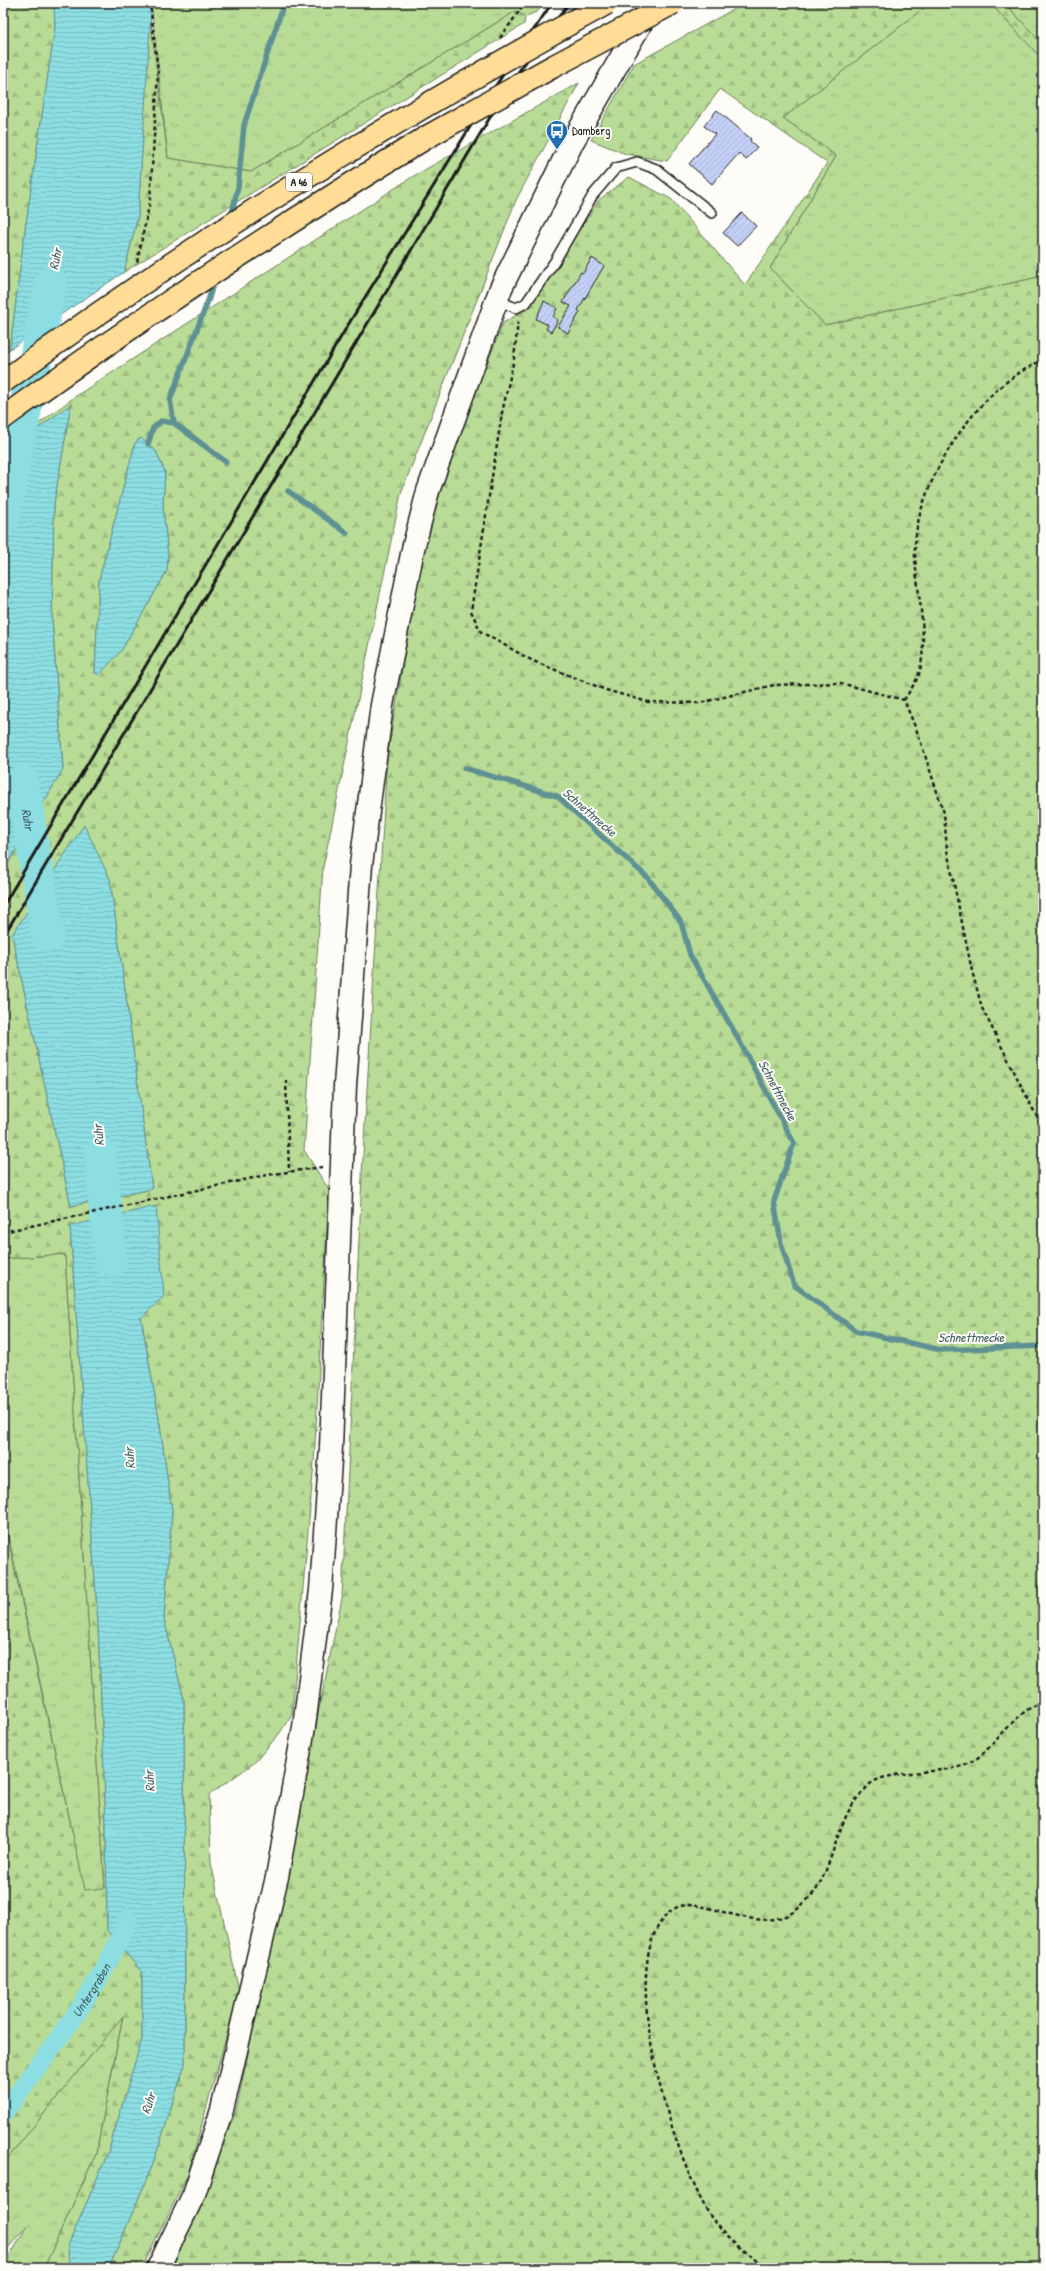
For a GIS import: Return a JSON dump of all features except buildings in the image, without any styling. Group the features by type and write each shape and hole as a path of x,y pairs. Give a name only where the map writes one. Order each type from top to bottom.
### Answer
{"highway":[{"name":"A 46","path":"3,382 151,277 264,203 440,97 607,3"},
{"name":"A 46","path":"3,418 186,289 309,209 503,94 673,3"}],"main road":[{"path":"158,2268 194,2194 219,2124 277,1877 294,1790 308,1697 326,1522 335,1379 349,1013 361,865 375,749 391,654 413,549 428,491 497,300 573,141 653,3"}],"lane":[{"path":"497,300 516,308 526,303 556,261 593,195 616,168 637,162 656,169 712,213"}],"path":[{"path":"136,263 150,201 158,72 150,3"},
{"path":"520,306 514,359 502,413 471,611 481,632 532,661 606,690 648,702 699,703 774,685 840,683 904,700"},
{"path":"904,700 919,674 923,637 915,554 921,503 941,462 966,423 1009,380 1043,359"},
{"path":"904,700 918,734 944,813 947,850 972,971 982,1008 1043,1129"},
{"path":"286,1080 290,1172"},
{"path":"3,1232 234,1182 322,1167"},
{"path":"769,2268 736,2247 715,2222 698,2192 687,2164 658,2083 647,2023 645,1972 651,1942 663,1918 676,1907 698,1907 748,1918 779,1919 798,1908 816,1890 856,1800 871,1783 886,1777 956,1768 967,1764 977,1757 1022,1714 1043,1702"}],"green space":[{"path":"3,3 54,3 55,27 24,237 10,349 3,354"},
{"path":"151,3 544,3 538,11 525,17 516,11 251,172 168,158"},
{"path":"745,3 930,3 783,118 836,156 770,268 825,325 1043,276 1043,2268 172,2268 236,2111 342,1598 363,1156 387,758 429,510 503,323 527,309 599,200 629,177 671,199 745,285 827,163 720,89 667,161 626,154 591,140 634,64"},
{"path":"930,3 990,3 1043,60 1043,276 825,325 770,268 836,156 783,118"},
{"path":"990,3 1005,3 1043,45 1043,60"},
{"path":"1005,3 1043,3 1043,45"},
{"path":"516,11 525,17 524,24 124,272 138,216 150,16 168,158 251,172"},
{"path":"579,83 516,200 401,493 323,867 304,1150 329,1190 314,1462 292,1714 279,1734 254,1763 209,1795 211,1863 239,1991 188,2174 142,2268 109,2268 153,2164 185,2064 184,1700 164,1619 172,1511 159,1419 141,1317 70,1226 98,1624 106,1823 107,1930 142,1972 142,2039 108,2153 68,2246 69,2268 44,2268 96,2154 123,2016 3,2164 3,1534 7,1534 85,1890 105,1888 65,1254 3,1259 3,872 63,769 52,619 54,503 71,404 3,454 3,450 76,396 412,177","holes":["140,438 156,451 165,472 163,506 168,557 167,571 121,651 95,673 99,580 135,443","84,826 110,879 152,1189 71,1206 12,935"]},
{"path":"65,1254 105,1888 85,1891 8,1534 3,1534 3,1259"},
{"path":"123,2015 96,2154 44,2268 3,2268 27,2226 3,2254 3,2164"}],"water":[{"path":"54,3 150,3 151,14 138,216 124,272 10,349 24,237 55,27"},
{"path":"71,404 54,504 52,619 63,769 3,872 3,454"},
{"path":"141,438 156,451 165,472 163,506 168,557 167,571 121,651 99,675 95,673 99,580 135,443"},
{"path":"84,825 110,879 152,1189 71,1206 12,935"},
{"path":"156,1206 164,1296 141,1318 159,1419 172,1511 164,1619 184,1700 185,2064 153,2164 109,2268 69,2268 68,2246 108,2153 142,2039 142,1972 107,1931 106,1823 98,1624 70,1226"}],"waterway":[{"path":"231,217 238,187 244,125 284,3"},
{"path":"174,423 170,400 209,298 214,280"},
{"name":"Ruhr","path":"3,519 51,283"},
{"path":"148,444 153,428 161,421 174,423 226,462"},
{"path":"288,491 347,533"},
{"name":"Schnettmecke","path":"464,768 557,796 648,878 681,922 690,955 735,1033 794,1143 774,1201 781,1243 794,1285 856,1331 941,1350 1043,1346"},
{"name":"Ruhr","path":"22,782 48,936"},
{"name":"Ruhr","path":"100,1154 111,1261"},
{"name":"Untergraben","path":"3,2114 55,2044 88,1996 117,1945 128,1919"}],"railway":[{"path":"3,906 351,320 494,88 552,3"},
{"path":"3,937 511,82 569,3"}],"place":[{"name":"Damberg","path":"557,150"}]}
